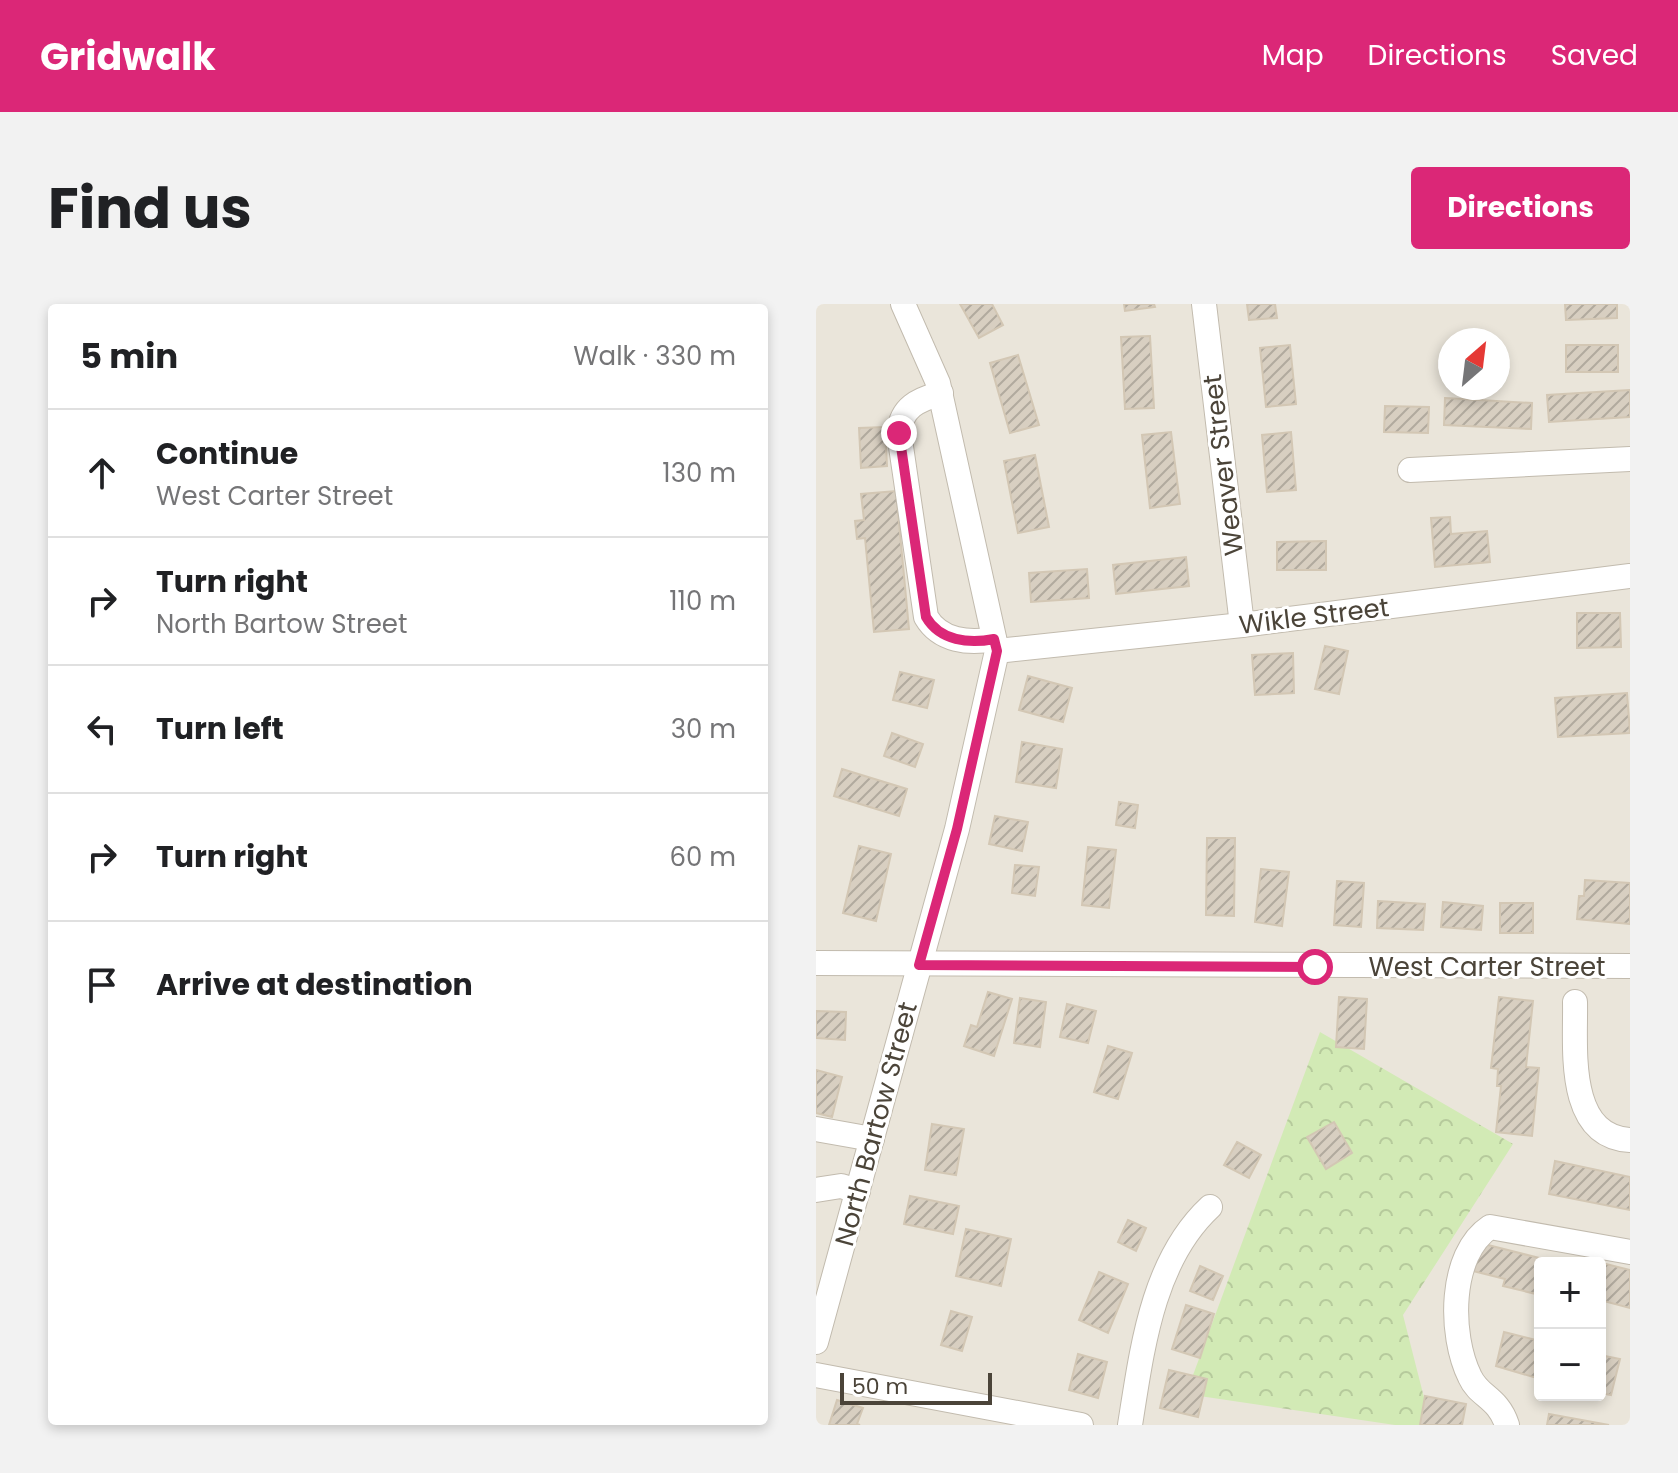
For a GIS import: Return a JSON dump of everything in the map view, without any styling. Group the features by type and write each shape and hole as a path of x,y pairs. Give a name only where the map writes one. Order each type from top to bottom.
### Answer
{"street":[{"name":"North Bartow Street","path":"816,1342 827,1259 858,1191 957,829 995,645 941,393 903,304"},
{"name":"Weaver Street","path":"1204,304 1242,625"},
{"name":"Wikle Street","path":"941,393 912,405 904,414 899,433 926,617 931,626 948,637 995,645 1242,625 1630,576"},
{"path":"1410,470 1630,459"},
{"name":"West Carter Street","path":"816,963 1630,966"},
{"path":"1575,1002 1579,1092 1599,1126 1610,1135 1630,1140"},
{"path":"816,1129 872,1139"},
{"path":"816,1190 841,1186 858,1191"},
{"path":"1130,1425 1145,1330 1189,1226 1210,1207"},
{"path":"1507,1425 1501,1407 1470,1378 1455,1318 1463,1258 1475,1237 1490,1227 1630,1252"},
{"path":"816,1375 1081,1425"}],"shaded area":[{"path":"816,304 1630,304 1630,1425 816,1425"}],"green space":[{"path":"1320,1032 1513,1144 1403,1315 1431,1425 1395,1425 1186,1394"}],"building":[{"path":"960,304 992,304 1003,325 979,338"},
{"path":"1124,304 1154,304 1155,307 1125,311"},
{"path":"1247,304 1275,304 1277,318 1249,320"},
{"path":"1565,304 1617,304 1617,318 1566,320"},
{"path":"1150,336 1154,408 1125,409 1121,337"},
{"path":"1290,345 1296,404 1266,407 1260,348"},
{"path":"1566,345 1618,345 1618,372 1566,372"},
{"path":"1018,355 1039,425 1010,433 990,363"},
{"path":"1630,390 1630,417 1549,422 1547,395"},
{"path":"1445,400 1532,403 1531,429 1444,425"},
{"path":"1385,406 1429,407 1428,433 1384,432"},
{"path":"885,427 887,466 861,468 859,428"},
{"path":"1171,432 1180,504 1150,508 1142,435"},
{"path":"1291,432 1296,490 1267,492 1262,435"},
{"path":"1035,455 1049,527 1018,533 1004,461"},
{"path":"896,491 909,629 874,632 865,538 857,539 855,521 864,520 861,494"},
{"path":"1450,517 1451,534 1487,531 1490,562 1435,567 1431,518"},
{"path":"1326,541 1326,570 1277,570 1277,542"},
{"path":"1186,557 1189,586 1116,594 1113,565"},
{"path":"1087,569 1089,598 1031,602 1029,573"},
{"path":"1577,613 1620,613 1621,647 1577,648"},
{"path":"1325,646 1348,651 1339,694 1315,689"},
{"path":"1293,653 1294,693 1255,695 1252,655"},
{"path":"900,672 934,680 927,708 893,700"},
{"path":"1028,676 1072,688 1063,722 1019,710"},
{"path":"1627,693 1630,733 1558,737 1555,698"},
{"path":"892,733 923,744 915,767 884,756"},
{"path":"1022,742 1062,749 1056,788 1016,782"},
{"path":"842,769 907,789 899,816 834,796"},
{"path":"1119,802 1138,805 1135,828 1116,825"},
{"path":"995,816 1028,822 1022,851 989,844"},
{"path":"1207,838 1235,838 1234,916 1206,915"},
{"path":"859,846 891,854 876,921 843,913"},
{"path":"1088,847 1116,850 1109,908 1082,905"},
{"path":"1015,865 1039,867 1035,896 1012,893"},
{"path":"1261,869 1289,872 1282,926 1255,922"},
{"path":"1585,880 1630,883 1630,924 1577,919 1579,896 1584,896"},
{"path":"1337,881 1364,883 1361,927 1334,925"},
{"path":"1378,901 1425,904 1423,930 1377,928"},
{"path":"1443,902 1483,906 1481,930 1441,927"},
{"path":"1500,903 1533,903 1533,933 1500,933"},
{"path":"988,992 1012,999 994,1056 964,1046 971,1025 977,1027"},
{"path":"1339,997 1367,999 1364,1049 1336,1047"},
{"path":"1499,997 1533,1001 1526,1067 1539,1068 1532,1136 1496,1132 1501,1086 1497,1086 1498,1069 1491,1068"},
{"path":"1020,998 1046,1002 1040,1047 1014,1043"},
{"path":"1067,1004 1096,1011 1088,1043 1060,1037"},
{"path":"816,1011 846,1012 845,1040 816,1038"},
{"path":"1108,1046 1132,1053 1118,1099 1094,1092"},
{"path":"816,1070 842,1077 832,1117 816,1113"},
{"path":"1334,1122 1352,1153 1326,1169 1307,1137"},
{"path":"932,1124 964,1129 956,1175 925,1170"},
{"path":"1237,1142 1261,1155 1249,1178 1224,1165"},
{"path":"1555,1161 1630,1177 1630,1210 1549,1194"},
{"path":"910,1196 959,1206 953,1234 904,1224"},
{"path":"1128,1220 1146,1228 1136,1251 1118,1242"},
{"path":"966,1229 1011,1239 1001,1286 956,1276"},
{"path":"1480,1243 1535,1257 1534,1294 1503,1286 1505,1279 1473,1271"},
{"path":"1606,1264 1630,1270 1630,1308 1606,1302"},
{"path":"1200,1266 1223,1276 1213,1300 1190,1291"},
{"path":"1099,1272 1128,1284 1108,1333 1079,1320"},
{"path":"1186,1305 1214,1314 1200,1358 1172,1349"},
{"path":"951,1311 972,1317 962,1351 941,1345"},
{"path":"1504,1332 1534,1340 1534,1377 1496,1366"},
{"path":"1078,1354 1107,1362 1098,1398 1069,1390"},
{"path":"1606,1356 1620,1359 1611,1395 1606,1394"},
{"path":"1169,1370 1207,1379 1198,1417 1160,1408"},
{"path":"1425,1396 1466,1404 1462,1425 1420,1425"},
{"path":"837,1400 863,1408 857,1424 860,1425 829,1425"},
{"path":"1549,1414 1609,1425 1547,1425"}],"route":[{"path":"899,433 926,617 931,626 948,637 978,642 994,639 997,651 957,829 919,965 1315,967"}]}
